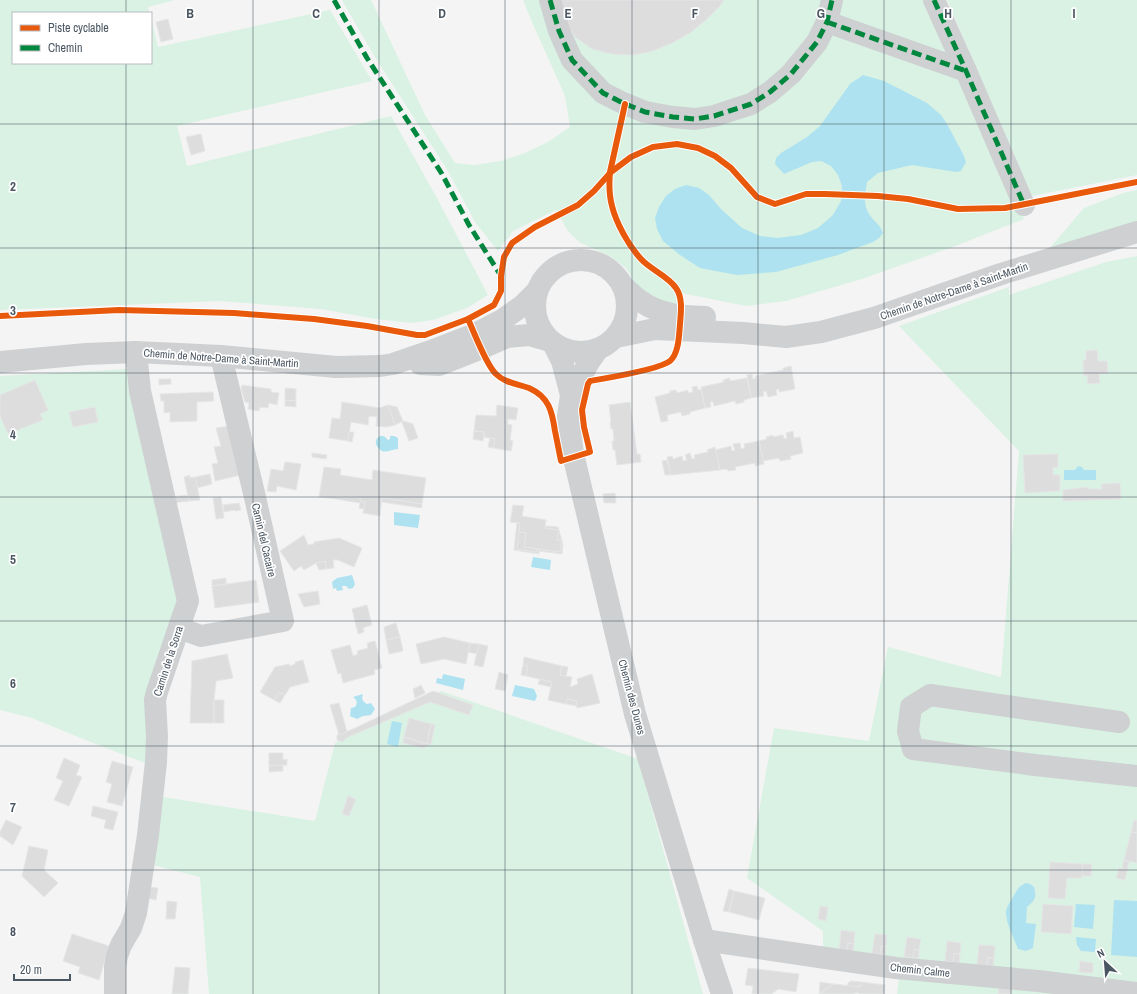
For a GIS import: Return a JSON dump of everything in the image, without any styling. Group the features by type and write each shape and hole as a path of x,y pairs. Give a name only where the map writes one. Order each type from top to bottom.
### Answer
{"street":[{"path":"550,0 559,31 572,60 603,93 645,112 672,117 695,119 714,116 751,104 770,92 791,74 817,42 827,22 832,0"},
{"path":"934,0 1024,205"},
{"path":"827,22 966,71"},
{"name":"Chemin de Notre-Dame à Saint-Martin","path":"616,337 655,328 768,334 786,337 821,332 874,318 1001,274 1137,232"},
{"path":"578,260 596,262 612,271 623,286 628,303 625,321 616,337 602,348 584,353 566,350 552,342 540,327 535,309 537,291 546,276 561,265 578,260"},
{"name":"Chemin de Notre-Dame à Saint-Martin","path":"623,286 641,302 657,311 680,315 718,318 768,334"},
{"name":"Chemin de Notre-Dame à Saint-Martin","path":"393,364 475,334 502,320 522,306 537,291"},
{"name":"Chemin de Notre-Dame à Saint-Martin","path":"0,362 86,354 136,352 221,356 336,367 380,366 393,364 439,365 507,337 529,335 552,342"},
{"name":"Chemin des Dunes","path":"552,342 562,361 571,395"},
{"name":"Chemin des Dunes","path":"598,349 571,395 568,416 573,454 633,707 722,994"},
{"name":"Camin de la Sorra","path":"115,994 115,967 117,956 121,945 131,928 136,913 148,835 156,762 156,692 188,601 140,392 136,352"},
{"name":"Camin del Cacaire","path":"179,628 201,636 283,620 221,356"},
{"path":"1119,722 930,695 911,706 908,731 913,749 1035,765 1137,776"},
{"name":"Chemin Calme","path":"704,940 896,968 1038,981 1137,993"}],"green space":[{"path":"0,0 175,0 148,7 149,12 12,12 12,64 152,64 152,23 158,47 330,10 372,81 177,126 187,166 391,116 438,200 488,295 467,308 433,320 411,323 376,319 321,309 220,301 0,310"},
{"path":"342,0 371,0 425,115 455,163 474,165 501,161 525,153 548,142 570,127 565,96 523,0 924,0 1024,219 958,245 862,279 786,301 746,306 676,292 677,306 659,304 638,288 626,268 610,256 579,242 568,231 556,210 513,231 498,251 475,222 448,171 373,54"},
{"path":"947,0 1137,0 1137,175 1032,196"},
{"path":"1137,190 1137,224 1049,249 1084,208 1123,193"},
{"path":"1137,256 1137,985 823,950 823,931 747,878 774,728 869,741 888,647 1001,677 1019,451 899,326 1009,287 1009,295 1106,262"},
{"path":"130,369 184,601 150,765 32,718 0,710 0,376"},
{"path":"441,691 638,759 703,994 209,994 200,877 149,864 157,796 315,821 335,743"},
{"path":"899,977 1060,994 897,994"}],"water":[{"path":"863,75 884,81 927,103 941,115 966,162 961,171 956,172 912,165 878,173 867,182 865,205 869,214 880,226 883,233 879,238 873,242 838,255 776,272 737,275 700,268 680,255 663,241 657,229 655,218 659,207 666,196 675,189 686,185 699,188 709,195 721,209 742,228 760,236 777,238 801,235 818,228 833,215 841,201 842,186 838,175 831,166 821,161 812,162 784,174 775,164 776,158 781,153 807,137 820,126 850,84"},
{"path":"380,436 384,436 388,440 390,439 390,436 398,438 398,449 385,452 381,451 376,444 377,439"},
{"path":"1078,466 1082,467 1084,470 1096,470 1096,480 1064,480 1064,470 1075,470"},
{"path":"394,512 420,515 418,528 394,525"},
{"path":"533,557 551,560 550,570 531,567"},
{"path":"352,575 355,584 353,588 349,589 346,586 342,586 343,590 337,591 336,588 333,589 332,582 337,578"},
{"path":"443,674 465,679 463,690 436,683 437,678 442,679"},
{"path":"515,685 534,689 537,696 535,701 512,696"},
{"path":"363,694 363,701 367,704 371,703 375,709 371,715 363,716 357,719 350,716 351,708 355,707 357,703 353,697"},
{"path":"392,721 402,723 398,747 387,744"},
{"path":"1026,883 1034,887 1035,896 1034,900 1027,907 1026,923 1036,924 1033,948 1026,951 1018,949 1008,925 1006,911 1017,890"},
{"path":"1114,900 1137,901 1137,957 1111,955"},
{"path":"1076,904 1095,905 1093,929 1074,927"},
{"path":"1076,937 1096,939 1095,952 1081,951 1077,945"}],"building":[{"path":"559,0 724,0 706,20 690,33 653,51 633,55 612,54 592,49 575,37 565,22"},
{"path":"168,19 173,39 161,42 156,22"},
{"path":"201,134 205,151 191,155 186,137"},
{"path":"1097,350 1098,361 1107,361 1108,373 1099,374 1100,383 1088,384 1087,375 1084,376 1083,360 1086,360 1086,351"},
{"path":"791,366 795,389 779,392 779,389 776,390 777,395 768,397 766,391 763,392 764,396 751,398 747,375 752,374 753,379 756,378 755,376 783,370 783,368"},
{"path":"730,378 730,381 747,378 751,398 736,404 735,401 714,406 713,402 710,402 711,407 705,408 701,387 724,382 723,380"},
{"path":"159,379 171,379 171,384 159,385"},
{"path":"35,380 48,410 40,414 43,420 8,434 0,416 0,395"},
{"path":"242,385 271,389 271,392 279,393 277,405 269,403 268,408 260,407 259,411 248,409 249,403 245,402 241,389"},
{"path":"697,386 698,390 701,389 705,408 682,416 681,412 667,415 668,421 661,422 655,397 676,390 677,393 688,390 688,393 693,392 692,387"},
{"path":"285,388 296,389 296,401 285,400"},
{"path":"213,392 214,401 197,402 197,421 170,422 170,412 164,413 164,401 161,401 160,394"},
{"path":"285,400 296,401 296,407 285,406"},
{"path":"342,402 379,408 388,405 395,425 386,427 376,426 377,417 369,416 368,425 351,422 348,441 329,438 332,418 340,419"},
{"path":"630,402 637,454 640,454 641,462 617,465 615,450 613,450 613,429 611,429 609,405"},
{"path":"388,405 397,407 403,421 395,425"},
{"path":"497,405 518,408 516,420 508,419 508,424 512,425 510,440 513,441 511,451 493,448 495,439 484,437 484,432 474,431 476,415 496,416"},
{"path":"95,407 98,422 73,427 69,412"},
{"path":"402,422 413,424 418,438 409,441"},
{"path":"230,426 241,475 215,481 212,464 218,463 214,447 221,446 216,428"},
{"path":"474,431 484,432 483,441 473,439"},
{"path":"793,431 794,438 800,437 803,453 790,456 791,459 780,461 779,458 763,461 759,441 767,439 766,437 773,435 773,437 783,435 784,439 787,438 786,433"},
{"path":"349,432 354,432 352,442 348,441"},
{"path":"490,438 495,439 493,448 488,447"},
{"path":"759,441 764,464 755,466 755,463 735,467 736,470 720,470 715,450 731,446 732,451 735,450 733,444 740,443 741,449 745,448 744,444"},
{"path":"715,447 720,470 671,475 667,457 672,456 673,459 682,456 683,461 687,460 685,455 690,453 692,459 695,458 694,455 708,452 707,450"},
{"path":"312,453 327,455 326,459 312,457"},
{"path":"1058,454 1058,467 1053,468 1053,475 1060,475 1060,491 1025,493 1023,455"},
{"path":"667,460 671,475 665,475 662,461"},
{"path":"285,462 301,464 296,490 277,486 276,492 267,491 271,469 283,471"},
{"path":"324,467 341,469 340,475 372,480 373,470 426,478 422,504 382,498 380,516 363,513 365,502 360,501 361,498 348,496 347,498 337,496 336,499 319,497"},
{"path":"210,474 212,484 197,488 195,477"},
{"path":"190,475 190,478 195,477 200,500 189,501 184,477"},
{"path":"1120,483 1121,499 1063,501 1063,490 1089,487 1089,489 1102,489 1101,484"},
{"path":"615,493 616,503 604,503 603,494"},
{"path":"188,495 189,501 171,503 170,497"},
{"path":"337,496 361,498 360,501 365,502 364,509 359,508 360,503 336,499"},
{"path":"221,497 224,518 216,519 213,498"},
{"path":"382,498 422,504 422,508 382,502"},
{"path":"239,503 241,510 224,512 223,505"},
{"path":"513,505 524,506 522,516 546,520 545,528 559,530 557,540 562,541 560,552 524,547 526,533 519,532 520,523 510,522"},
{"path":"517,523 520,523 517,549 536,552 537,549 560,552 562,541 557,540 559,530 563,544 562,554 539,551 539,554 514,550"},
{"path":"546,526 558,527 559,530 545,528"},
{"path":"519,532 526,533 524,547 537,549 536,552 517,549"},
{"path":"304,535 308,545 314,544 314,542 339,538 362,548 354,567 338,560 333,560 334,568 326,569 325,561 316,563 304,570 301,566 294,571 280,551"},
{"path":"325,561 326,569 319,570 316,563"},
{"path":"226,578 226,584 212,586 212,580"},
{"path":"256,580 259,602 215,608 212,586"},
{"path":"318,591 320,604 304,607 298,594"},
{"path":"367,605 372,625 363,628 364,632 358,634 352,609"},
{"path":"396,623 400,637 386,640 384,627"},
{"path":"400,637 403,651 389,654 386,640"},
{"path":"444,637 470,643 466,664 444,659 421,664 416,644"},
{"path":"375,641 382,668 374,670 375,674 343,683 341,673 338,674 331,650 350,645 353,656 358,654 357,651 368,648 367,643"},
{"path":"470,643 479,644 477,654 468,652"},
{"path":"479,644 488,646 483,667 474,665"},
{"path":"227,654 233,678 216,681 214,723 190,723 192,661"},
{"path":"524,657 562,666 560,675 572,677 570,687 578,684 577,679 592,674 600,703 577,708 576,701 567,699 566,704 548,700 552,682 526,676 528,666 523,665"},
{"path":"303,660 309,682 290,687 285,695 279,692 274,700 260,692 275,667 289,664 290,666 295,664 295,662"},
{"path":"523,665 528,666 526,676 521,675"},
{"path":"562,666 568,667 566,676 560,675"},
{"path":"499,672 508,675 505,691 495,689"},
{"path":"540,679 552,682 551,687 538,684"},
{"path":"421,685 425,693 415,698 413,689"},
{"path":"433,691 473,705 469,715 430,702 346,738 343,742 337,740 337,735 353,729"},
{"path":"279,692 285,695 280,703 274,700"},
{"path":"567,699 576,701 577,706 566,704"},
{"path":"214,700 224,700 224,723 214,723"},
{"path":"339,703 347,732 339,735 330,705"},
{"path":"409,718 431,724 427,744 404,737"},
{"path":"431,724 435,725 431,744 423,748 403,743 404,737 427,744"},
{"path":"269,753 283,753 283,760 287,759 287,765 269,766"},
{"path":"64,758 80,765 76,775 82,777 69,806 54,800 63,781 56,778"},
{"path":"112,761 133,767 122,806 107,802 112,784 106,782"},
{"path":"283,765 283,771 269,772 269,766"},
{"path":"348,796 356,799 349,816 342,814"},
{"path":"93,806 118,812 113,830 104,828 106,820 91,816"},
{"path":"6,820 22,827 13,845 0,836 0,832"},
{"path":"1134,820 1137,821 1137,833 1131,832"},
{"path":"1131,832 1137,833 1137,863 1124,860"},
{"path":"29,846 48,850 44,870 58,883 44,897 22,876"},
{"path":"1124,860 1129,862 1127,870 1122,869"},
{"path":"1050,862 1083,864 1082,878 1067,878 1065,899 1048,898"},
{"path":"1083,864 1092,864 1091,876 1082,876"},
{"path":"1119,868 1127,870 1125,880 1116,878"},
{"path":"149,887 158,888 156,900 147,898"},
{"path":"729,889 734,891 729,912 723,911"},
{"path":"734,891 765,898 759,920 729,912"},
{"path":"167,901 177,902 175,919 166,919"},
{"path":"1043,904 1073,906 1071,934 1041,932"},
{"path":"820,906 828,907 826,921 818,919"},
{"path":"841,930 855,932 854,944 848,943 847,951 839,950"},
{"path":"72,934 109,946 99,980 78,973 80,967 63,961"},
{"path":"875,934 887,935 886,947 881,946 880,955 872,953"},
{"path":"907,937 921,939 919,950 914,950 913,958 904,957"},
{"path":"947,941 961,943 960,954 954,954 953,962 945,961"},
{"path":"848,943 854,944 853,951 847,951"},
{"path":"979,945 995,946 994,958 988,958 987,966 977,965"},
{"path":"881,946 886,947 885,955 880,955"},
{"path":"914,950 919,950 919,958 913,958"},
{"path":"954,954 960,954 959,963 953,962"},
{"path":"988,958 994,958 993,966 987,966"},
{"path":"1080,961 1093,963 1093,973 1079,972"},
{"path":"175,967 190,968 188,994 172,994"},
{"path":"748,968 799,974 796,992 778,989 772,994 752,994 753,986 745,985"},
{"path":"851,981 861,982 861,987 847,986"},
{"path":"820,982 833,984 819,994"},
{"path":"861,982 885,985 884,994 820,994 833,984 861,987"},
{"path":"999,987 1012,989 1011,994 998,994"}],"marked path":[{"path":"334,0 367,58 442,174 469,225 501,276"},
{"path":"550,0 559,31 572,60 603,93 645,112 695,119 714,116 751,104 770,92 791,74 817,42 827,22 832,0"},
{"path":"934,0 1024,205"},
{"path":"827,22 966,71"}],"cycle path":[{"path":"468,319 484,356 492,370 507,381 529,388 545,400 551,411 561,461 590,452 584,427 582,410 590,381 655,368 673,358 678,344 681,315 680,296 676,288 669,280 645,263 636,254 620,227 611,202 610,172 625,104"},
{"path":"0,316 119,310 234,313 314,319 425,335 468,319 494,305 501,291 501,276 504,257 512,243 535,227 578,205 594,191 611,172 631,157 653,147 677,144 698,148 715,156 731,168 757,197 775,204 806,194 825,194 908,199 958,209 1005,208 1137,182"}]}
